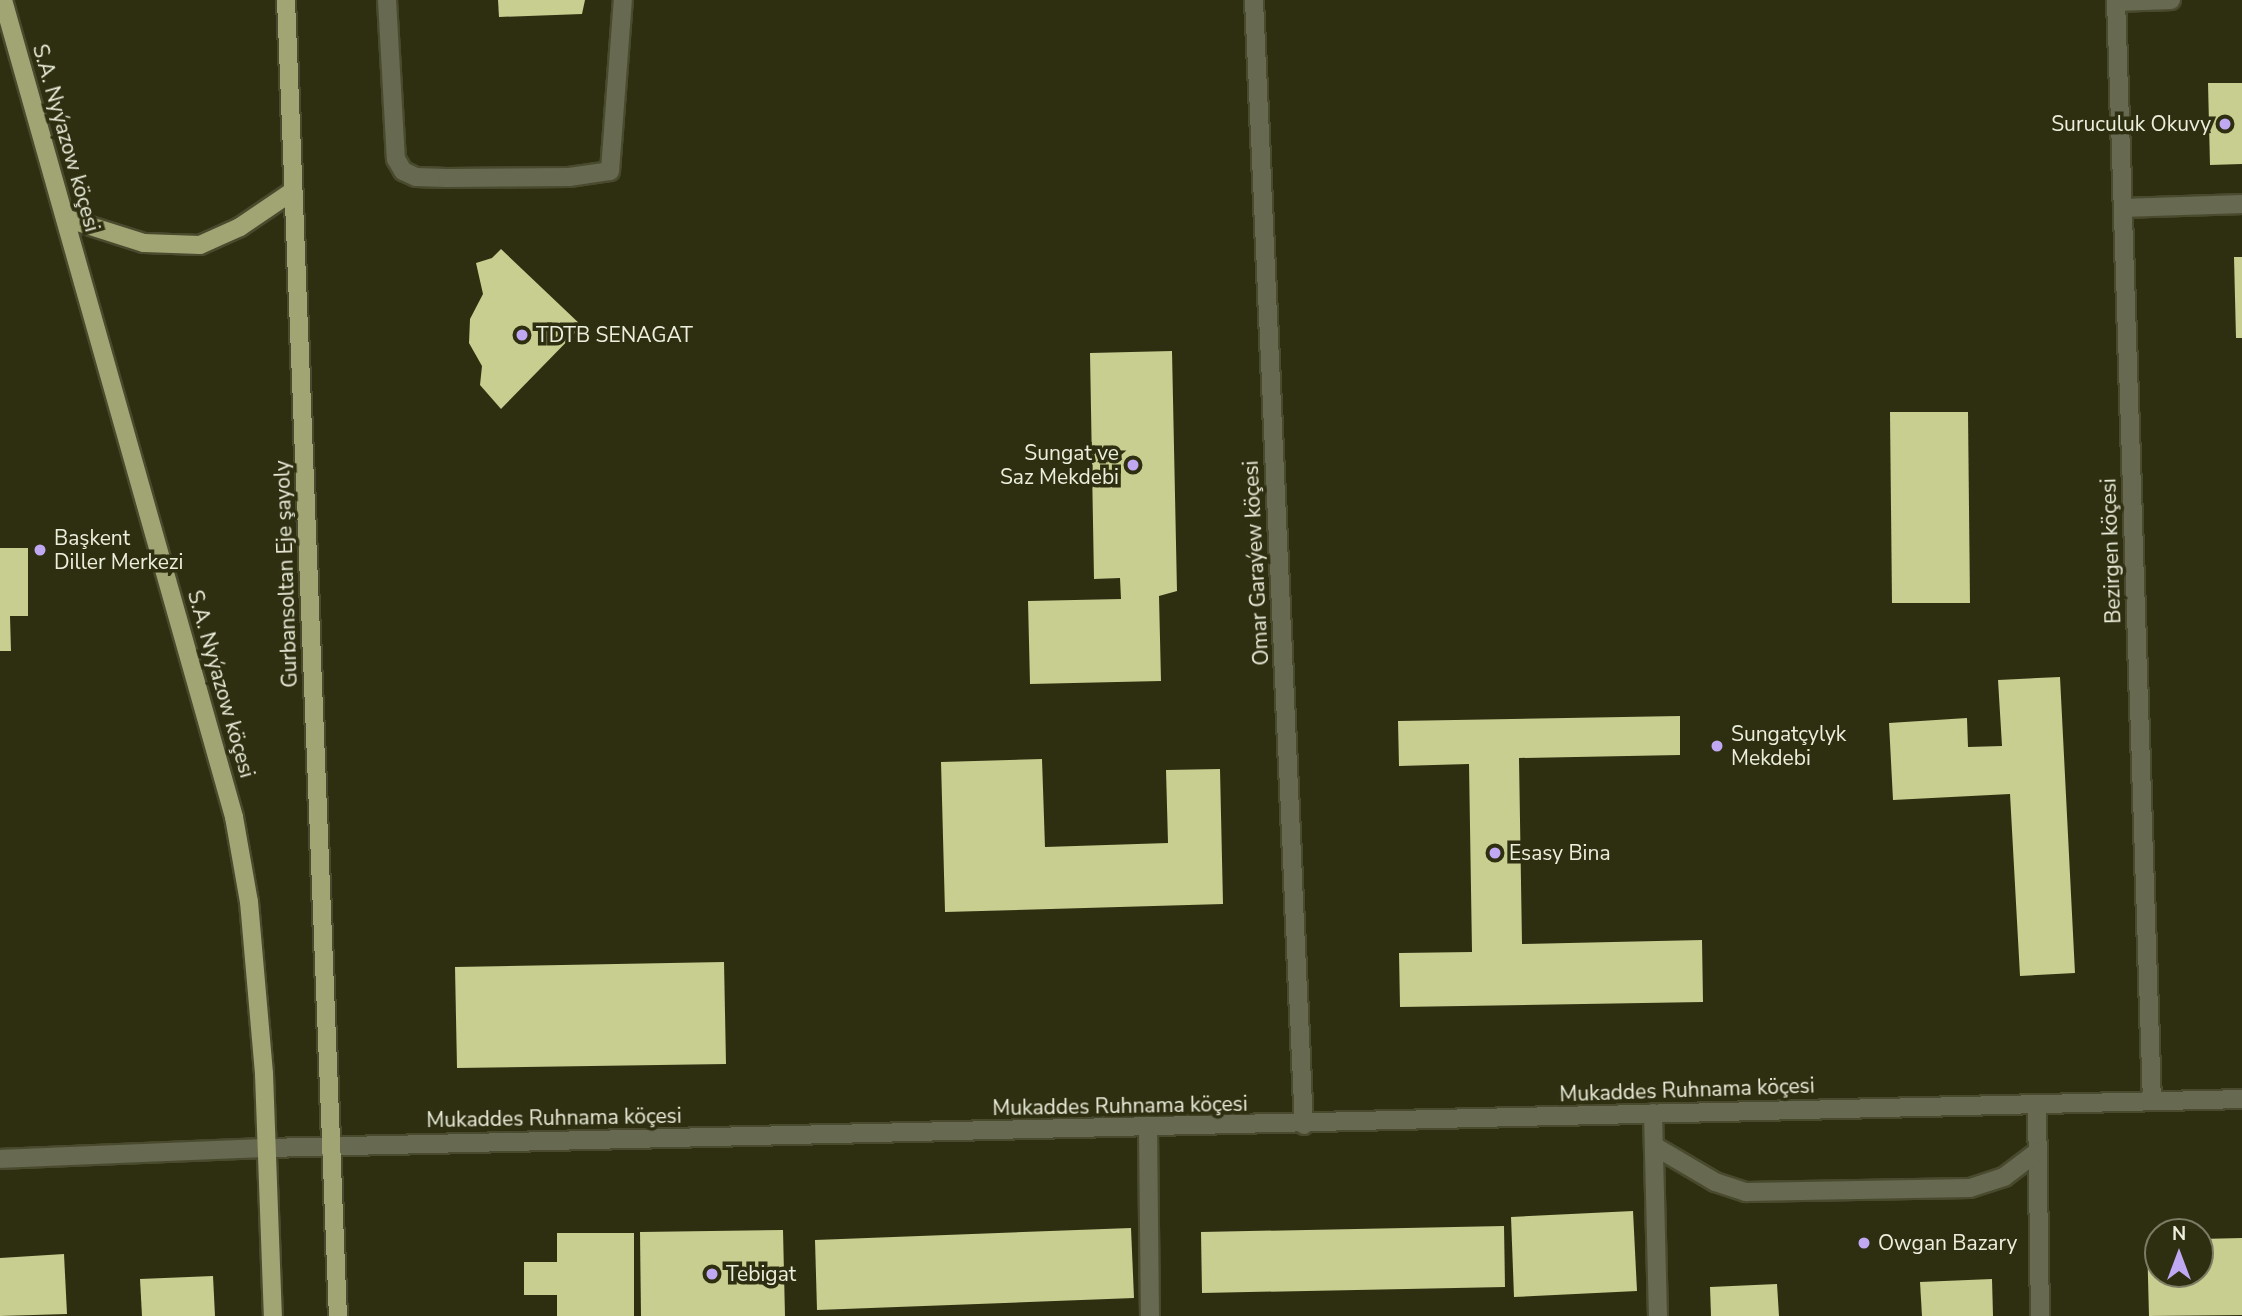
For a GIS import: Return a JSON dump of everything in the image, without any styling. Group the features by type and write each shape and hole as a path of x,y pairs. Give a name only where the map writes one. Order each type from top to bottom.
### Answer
{"main road":[{"name":"S.A. Nyýazow köçesi","path":"3,0 234,817 249,902 267,1148 273,1316"},
{"name":"Gurbansoltan Eje şayoly","path":"286,0 332,1147"},
{"path":"65,218 144,243 200,245 240,227 293,191"},
{"path":"332,1147 338,1316"}],"street":[{"path":"387,0 396,159 403,171 416,177 447,178 569,177 610,171 623,0"},
{"name":"Omar Garaýew köçesi","path":"1254,0 1304,1125"},
{"path":"2116,1 2171,0"},
{"name":"Bezirgen köçesi","path":"2116,1 2152,1101"},
{"path":"2123,208 2242,204"},
{"name":"Mukaddes Ruhnama köçesi","path":"0,1159 267,1148 1304,1125 1653,1113 2242,1099"},
{"path":"2037,1104 2040,1316"},
{"path":"1653,1113 1658,1316"},
{"path":"1148,1128 1150,1316"},
{"path":"1654,1146 1715,1182 1746,1192 1970,1188 2004,1177 2037,1152"}],"building":[{"path":"498,0 585,0 582,14 499,17"},
{"name":"Suruculuk Okuvy","path":"2208,83 2242,83 2242,164 2210,165"},
{"name":"TDTB SENAGAT","path":"501,249 582,326 501,409 480,385 482,366 469,343 470,319 483,294 476,263 492,258"},
{"path":"2234,257 2242,257 2242,338 2236,338"},
{"name":"Sungat ve Saz Mekdebi","path":"1172,351 1177,591 1159,596 1161,681 1030,684 1028,601 1121,599 1120,578 1094,579 1090,353"},
{"path":"1890,412 1968,412 1970,603 1892,603"},
{"path":"0,548 28,548 28,616 10,616 11,651 0,651"},
{"path":"2060,677 2075,973 2020,976 2010,794 1893,800 1889,723 1967,718 1968,747 2002,746 1998,680"},
{"name":"Esasy Bina","path":"1680,716 1680,755 1519,758 1522,944 1702,940 1703,1002 1400,1007 1399,953 1472,952 1469,764 1399,766 1398,721"},
{"path":"1042,759 1045,847 1168,843 1166,770 1220,769 1223,904 945,912 941,762"},
{"path":"724,962 726,1064 457,1068 455,967"},
{"path":"1633,1211 1637,1291 1514,1297 1511,1217"},
{"path":"1504,1226 1505,1287 1202,1293 1201,1232"},
{"path":"1131,1228 1134,1298 817,1310 815,1240"},
{"name":"Tebigat","path":"783,1230 785,1316 641,1316 640,1232"},
{"path":"557,1233 634,1233 634,1316 557,1316 557,1295 524,1295 524,1262 557,1262"},
{"path":"2242,1238 2242,1315 2149,1316 2148,1288 2214,1288 2214,1239"},
{"path":"64,1254 67,1314 0,1316 0,1258"},
{"path":"213,1276 215,1316 142,1316 140,1279"},
{"path":"1992,1279 1993,1316 1922,1316 1920,1282"},
{"path":"1777,1284 1779,1316 1711,1316 1710,1287"}],"place":[{"name":"Suruculuk Okuvy","path":"2225,124"},
{"name":"TDTB SENAGAT","path":"522,335"},
{"name":"Sungat ve Saz Mekdebi","path":"1133,465"},
{"name":"Başkent Diller Merkezi","path":"40,550"},
{"name":"Sungatçylyk Mekdebi","path":"1717,746"},
{"name":"Esasy Bina","path":"1495,853"},
{"name":"Owgan Bazary","path":"1864,1243"},
{"name":"Tebigat","path":"712,1274"}]}
